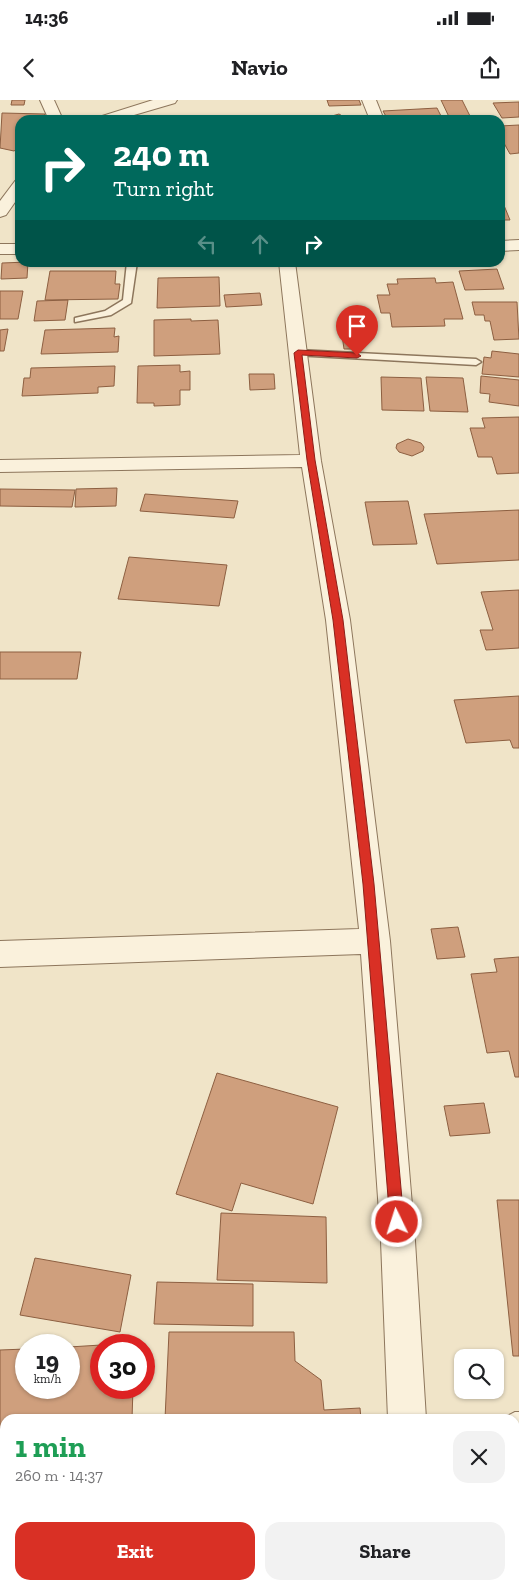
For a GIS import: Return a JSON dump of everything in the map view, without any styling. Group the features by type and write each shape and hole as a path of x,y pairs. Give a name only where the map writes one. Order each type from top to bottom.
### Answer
{"street":[{"path":"47,100 54,115"},
{"path":"117,115 170,100"},
{"path":"369,100 376,115"},
{"path":"0,212 15,191"},
{"path":"505,246 519,245"},
{"path":"0,250 15,249"},
{"path":"288,267 311,460 338,620 375,941 398,1241 406,1414"},
{"path":"0,466 311,460"},
{"path":"0,954 375,941"}],"lane":[{"path":"78,320 108,313 128,301 131,267"},
{"path":"298,353 476,362"}],"building":[{"path":"12,100 25,100 24,105 11,105"},
{"path":"327,100 359,100 361,105 329,106"},
{"path":"441,100 462,100 470,115 448,115"},
{"path":"519,102 519,117 505,118 505,115 500,115 493,103"},
{"path":"437,108 440,115 385,115 383,111"},
{"path":"2,113 45,114 15,115 15,150 0,148"},
{"path":"519,125 519,153 510,154 505,145 505,126"},
{"path":"505,208 510,220 505,220"},
{"path":"15,262 15,267 28,267 27,278 1,279 2,263"},
{"path":"497,269 504,289 465,290 459,271"},
{"path":"50,271 116,271 115,284 120,284 118,299 45,300"},
{"path":"219,277 220,306 157,308 158,278"},
{"path":"435,278 436,283 453,282 463,319 444,319 445,326 392,327 390,313 381,313 377,295 390,295 387,284 398,284 397,279"},
{"path":"0,291 23,291 18,319 0,319"},
{"path":"260,293 262,305 226,307 224,295"},
{"path":"68,300 65,320 34,321 37,301"},
{"path":"472,302 517,302 519,339 494,340 490,321 485,321 484,315 475,315"},
{"path":"191,319 191,321 218,320 220,354 154,356 154,320"},
{"path":"115,328 114,337 119,336 118,352 41,354 45,330"},
{"path":"8,329 4,351 0,351 0,330"},
{"path":"342,335 361,335 363,349 344,349"},
{"path":"492,351 519,354 519,377 482,374 484,357 491,358"},
{"path":"180,365 180,372 190,371 190,390 180,390 180,405 154,406 154,403 137,403 138,366"},
{"path":"115,366 114,386 98,387 98,393 22,396 24,378 30,378 31,368"},
{"path":"249,374 274,374 275,389 250,390"},
{"path":"481,376 519,380 519,406 489,402 490,394 480,393"},
{"path":"381,377 421,378 424,411 382,410"},
{"path":"426,377 463,378 468,412 430,411"},
{"path":"519,417 519,473 497,474 492,457 478,457 470,428 485,428 482,418"},
{"path":"408,439 421,443 424,447 423,451 412,456 399,452 396,448 397,444"},
{"path":"117,488 116,506 75,507 76,489"},
{"path":"0,489 75,490 72,507 0,506"},
{"path":"145,494 238,501 234,518 140,511"},
{"path":"408,501 417,544 373,545 365,502"},
{"path":"519,510 519,560 437,564 424,514"},
{"path":"129,557 227,565 219,606 118,599"},
{"path":"519,590 519,648 486,650 480,630 493,630 481,592"},
{"path":"0,652 81,652 77,679 0,679"},
{"path":"519,696 519,748 513,748 510,740 466,743 454,700"},
{"path":"458,927 465,957 437,959 431,929"},
{"path":"519,957 519,1077 515,1077 509,1051 487,1053 471,974 497,972 494,959"},
{"path":"217,1073 338,1107 313,1204 241,1183 232,1211 176,1194"},
{"path":"484,1103 490,1133 450,1136 444,1106"},
{"path":"497,1200 519,1200 519,1356 513,1356"},
{"path":"221,1213 326,1217 327,1283 217,1280"},
{"path":"35,1258 131,1275 120,1332 20,1315"},
{"path":"157,1282 253,1284 253,1326 154,1324"},
{"path":"169,1332 294,1332 295,1361 321,1380 324,1410 360,1408 361,1414 165,1414"},
{"path":"80,1346 90,1346 90,1399 133,1399 132,1414 0,1414 0,1350 15,1349 15,1399 80,1399"}],"route":[{"path":"357,356 298,353 311,460 338,620 375,941 397,1222"}]}
